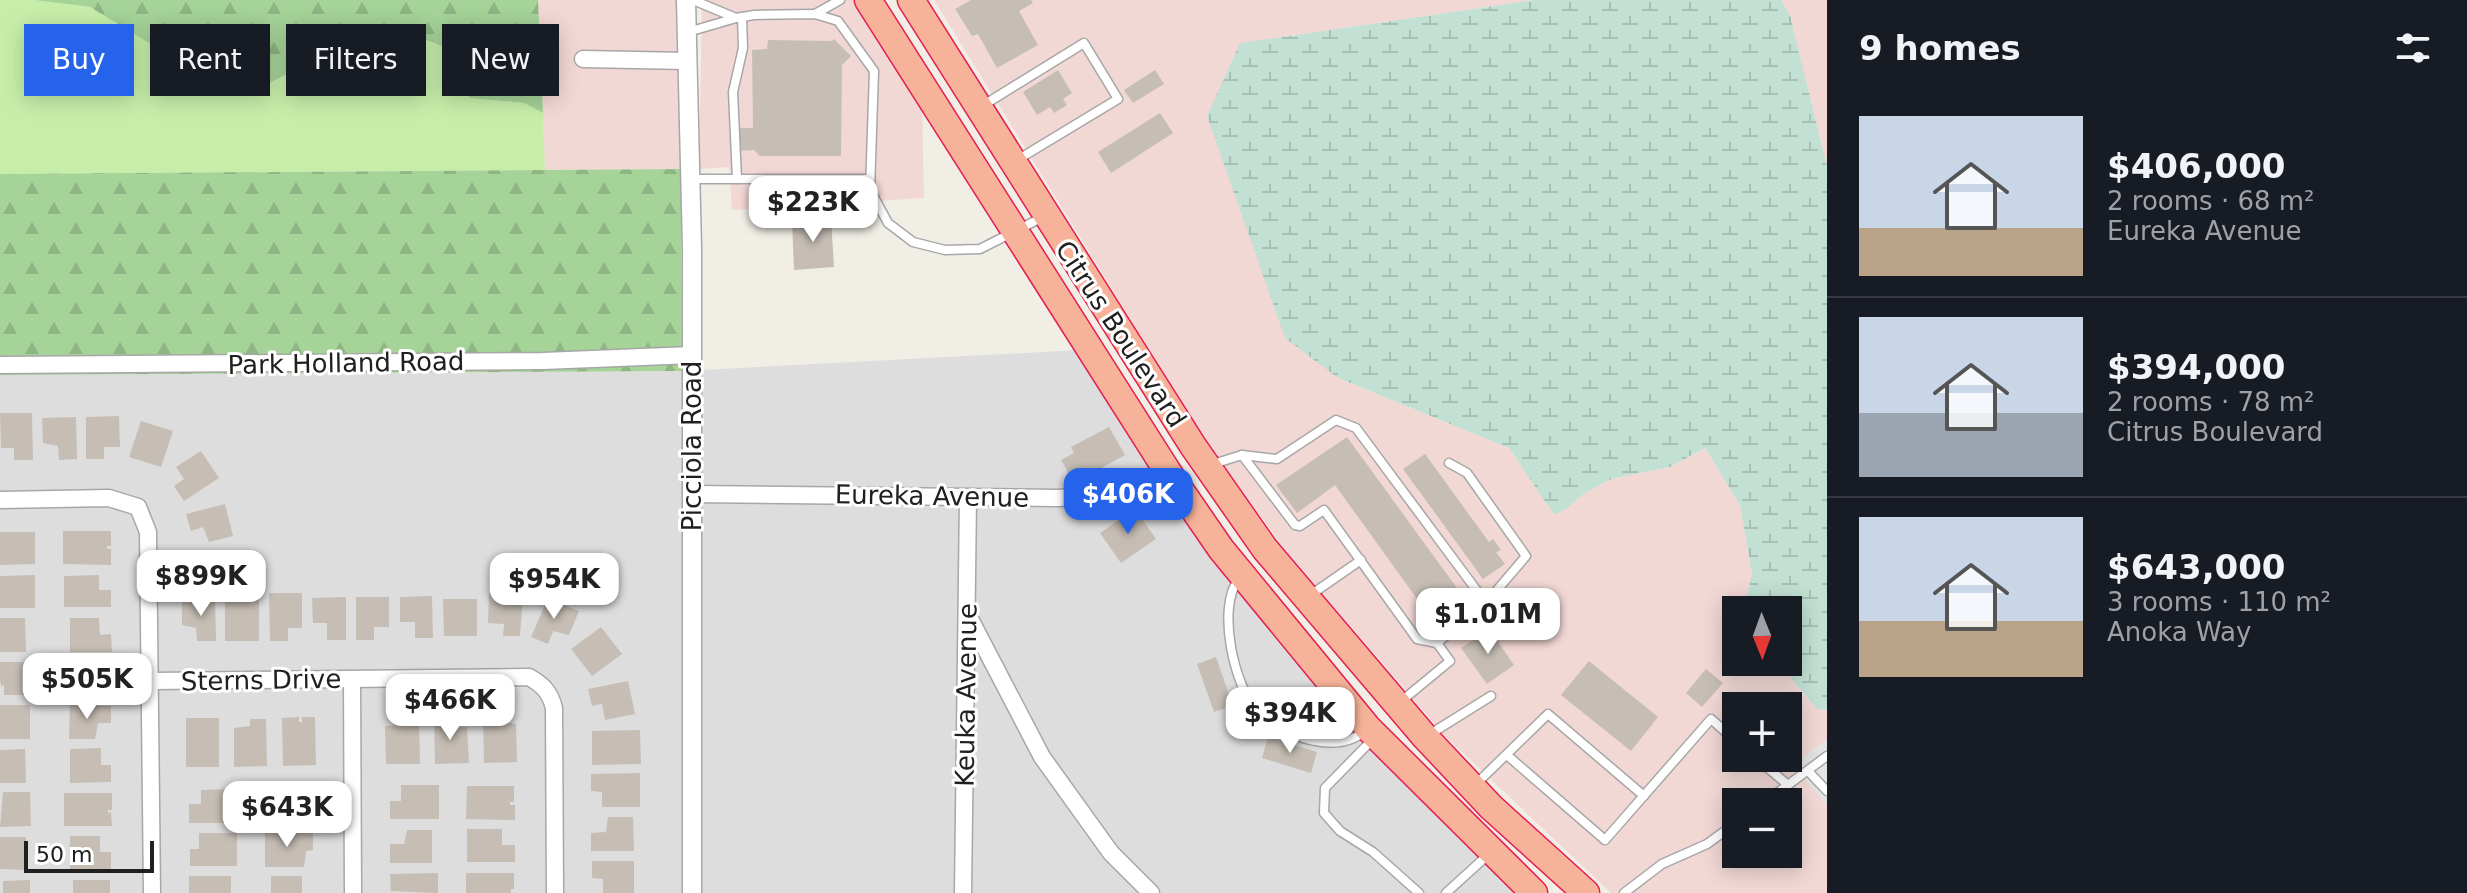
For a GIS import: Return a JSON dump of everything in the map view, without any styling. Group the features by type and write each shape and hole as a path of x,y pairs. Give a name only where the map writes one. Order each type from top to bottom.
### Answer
{"highway":[{"name":"Citrus Boulevard","path":"868,0 1168,472 1242,575 1372,732 1534,893"},
{"name":"Citrus Boulevard","path":"911,0 988,102 1022,157 1046,216 1193,446 1265,549 1425,737 1507,822 1586,893"},
{"path":"1054,295 1110,357 1154,428 1172,449 1208,466"},
{"path":"1168,472 1198,487 1283,593 1333,631"},
{"path":"1447,808 1505,843 1555,893"}],"street":[{"name":"Picciola Road","path":"686,0 691,179 692,893"},
{"path":"583,59 688,61"},
{"name":"Park Holland Road","path":"0,365 543,361 692,355"},
{"name":"Eureka Avenue","path":"692,494 1059,498 1110,493 1168,472"},
{"name":"Keuka Avenue","path":"963,893 968,497"},
{"path":"0,500 109,498 138,507 148,532 152,893"},
{"path":"968,614 1042,757 1111,853 1151,893"},
{"name":"Sterns Drive","path":"150,681 529,677 542,685 550,695 554,708 555,893"},
{"path":"352,679 353,893"}],"lane":[{"path":"693,0 739,17"},
{"path":"815,14 840,0"},
{"path":"687,32 739,17 815,14 838,21 874,71 870,190 888,223 913,242 945,250 980,249 1046,216"},
{"path":"737,179 733,92 743,48 739,17"},
{"path":"988,102 1084,43 1118,99 1022,157"},
{"path":"691,179 870,179"},
{"path":"1208,466 1242,455 1277,459 1336,420 1356,428 1486,603"},
{"path":"1242,455 1295,525 1300,526 1324,510 1417,639 1437,643 1450,661 1396,705"},
{"path":"1437,643 1486,603 1526,556 1467,473 1449,463"},
{"path":"1305,598 1361,560"},
{"path":"1242,575 1235,583 1227,609 1233,666 1257,711 1283,729 1312,741 1337,743 1372,732"},
{"path":"1425,737 1491,696"},
{"path":"1473,787 1548,714 1644,796"},
{"path":"1508,756 1605,840 1711,719 1722,729"},
{"path":"1372,732 1325,788 1324,813 1340,831 1373,852 1419,893"},
{"path":"1784,788 1827,756"},
{"path":"1808,771 1827,791"},
{"path":"1773,772 1788,785"},
{"path":"1624,893 1662,864 1707,844 1722,833"},
{"path":"1446,893 1490,852"}],"shaded area":[{"path":"538,0 677,0 681,169 545,170 542,96 559,96 559,24 539,24"},
{"path":"702,0 856,0 922,102 924,198 732,210 729,167 699,169"},
{"path":"934,0 1535,0 1241,43 1338,378 1509,448 1554,515 1611,479 1670,467 1705,448 1740,505 1752,575 1747,596 1722,596 1722,676 1789,676 1817,709 1827,710 1827,893 1611,893 1445,736 1282,546 1199,430"},
{"path":"1781,0 1827,0 1827,166 1790,15"},
{"path":"1080,350 1195,530 1331,706 1517,893 701,893 701,370"},
{"path":"683,371 683,893 0,893 0,375"},
{"path":"1827,739 1827,804 1798,772 1802,772 1802,758"}],"green space":[{"path":"0,0 34,0 90,7 118,24 24,24 24,96 134,96 134,34 150,44 150,96 270,96 270,83 286,75 286,96 426,96 426,40 442,47 442,96 524,103 543,113 545,170 0,174"},
{"path":"34,0 538,0 539,24 442,24 442,46 426,40 426,24 286,24 286,75 270,83 270,24 150,24 150,44 134,34 134,24 118,24 90,7"},
{"path":"1535,0 1781,0 1790,15 1827,166 1827,710 1817,709 1789,676 1802,676 1802,596 1747,596 1752,574 1740,505 1705,448 1670,467 1611,479 1554,515 1509,448 1338,378 1285,338 1207,116 1240,43"},
{"path":"542,96 543,113 524,103 469,98"},
{"path":"681,169 682,371 0,375 0,174"}],"building":[{"path":"971,0 1031,0 1033,3 1019,11 1038,45 997,68 978,34 972,36 955,9"},
{"path":"834,39 851,56 842,65 841,156 760,156 754,150 738,151 738,128 753,128 752,50 767,49 768,40"},
{"path":"1058,70 1072,93 1063,99 1067,105 1054,113 1050,107 1037,115 1023,92"},
{"path":"1155,70 1164,84 1133,103 1124,90"},
{"path":"1160,113 1173,133 1111,173 1098,152"},
{"path":"831,218 834,267 794,270 792,220"},
{"path":"0,413 32,413 33,460 14,460 14,448 1,448"},
{"path":"119,416 120,447 104,447 104,459 86,459 86,417"},
{"path":"76,417 77,459 59,460 58,446 43,443 42,418"},
{"path":"141,421 173,431 161,467 129,457"},
{"path":"1109,427 1125,455 1074,483 1061,460 1074,453 1071,447"},
{"path":"1347,437 1470,606 1438,628 1335,485 1297,513 1276,485"},
{"path":"201,451 219,478 184,501 174,486 184,479 176,467"},
{"path":"1425,454 1489,542 1493,539 1501,550 1496,552 1505,564 1483,579 1403,469"},
{"path":"225,504 233,536 209,542 203,527 191,531 186,514"},
{"path":"1135,509 1156,539 1121,563 1100,533"},
{"path":"63,531 111,531 111,546 107,549 111,549 111,565 63,564"},
{"path":"0,532 35,532 35,564 0,565"},
{"path":"35,575 35,608 0,608 0,576"},
{"path":"99,575 99,590 111,590 111,607 64,607 64,576"},
{"path":"259,592 259,641 225,641 225,593"},
{"path":"269,593 302,593 302,628 288,628 288,641 270,641"},
{"path":"489,593 523,595 520,636 503,636 504,624 488,623"},
{"path":"432,596 433,638 415,638 415,622 400,622 400,597"},
{"path":"346,597 346,640 327,640 327,623 313,623 312,598"},
{"path":"356,597 389,597 389,627 374,627 374,640 356,640"},
{"path":"548,598 579,611 569,635 553,631 548,644 531,637"},
{"path":"215,599 216,641 197,641 196,628 182,625 182,600"},
{"path":"443,599 477,599 477,636 444,636"},
{"path":"0,618 25,618 26,652 0,652"},
{"path":"70,618 99,618 100,635 111,634 112,652 70,652"},
{"path":"601,627 622,654 592,676 571,649"},
{"path":"1489,629 1514,665 1487,684 1461,648"},
{"path":"1216,657 1233,706 1214,712 1197,664"},
{"path":"1589,661 1658,717 1631,751 1561,695"},
{"path":"0,662 29,662 29,695 4,695"},
{"path":"73,662 110,662 110,695 73,695"},
{"path":"1706,669 1723,683 1702,707 1686,693"},
{"path":"628,681 635,714 605,720 602,704 592,706 588,689"},
{"path":"0,705 30,705 30,739 0,739"},
{"path":"70,705 111,706 111,723 98,723 95,739 69,739"},
{"path":"501,714 501,721 516,724 517,762 484,763 483,715"},
{"path":"451,715 452,728 467,727 469,763 435,764 434,716"},
{"path":"403,716 419,716 420,764 386,764 385,726 403,725"},
{"path":"299,717 299,722 302,722 302,717 315,717 316,765 283,766 282,718"},
{"path":"186,718 219,718 219,767 186,767"},
{"path":"250,719 266,719 267,766 234,767 234,728 250,726"},
{"path":"640,730 641,764 592,765 592,731"},
{"path":"1268,737 1317,752 1311,773 1262,758"},
{"path":"101,748 101,765 111,765 111,782 70,783 70,749"},
{"path":"25,749 26,783 0,783 0,750"},
{"path":"640,773 640,807 602,807 602,792 591,791 591,774"},
{"path":"401,785 439,785 439,819 390,819 390,801 401,801"},
{"path":"467,786 514,786 514,802 510,805 515,805 515,820 466,819"},
{"path":"313,788 313,803 309,803 313,805 313,823 264,823 264,789"},
{"path":"237,789 238,823 189,823 189,804 201,804 201,790"},
{"path":"3,792 30,792 31,826 0,827"},
{"path":"64,793 112,793 112,810 108,813 111,812 112,826 64,826"},
{"path":"608,817 633,817 634,851 591,851 591,833 606,832"},
{"path":"467,829 502,829 502,845 515,845 515,862 467,862"},
{"path":"407,830 432,830 432,863 390,863 390,844 404,844"},
{"path":"265,832 313,832 313,850 306,851 304,867 265,867"},
{"path":"199,833 237,833 237,866 190,866 190,849 199,849"},
{"path":"70,836 100,836 100,852 111,852 111,869 70,870"},
{"path":"0,837 26,837 26,870 0,869"},
{"path":"592,861 634,861 634,893 603,893 603,879 592,878"},
{"path":"438,873 438,893 391,891 390,874"},
{"path":"466,873 514,873 514,889 511,893 466,893"},
{"path":"189,876 231,876 231,893 189,893"},
{"path":"271,876 302,876 302,893 271,893"},
{"path":"30,880 30,893 3,893 3,881"},
{"path":"73,880 110,880 110,893 73,893"}]}
